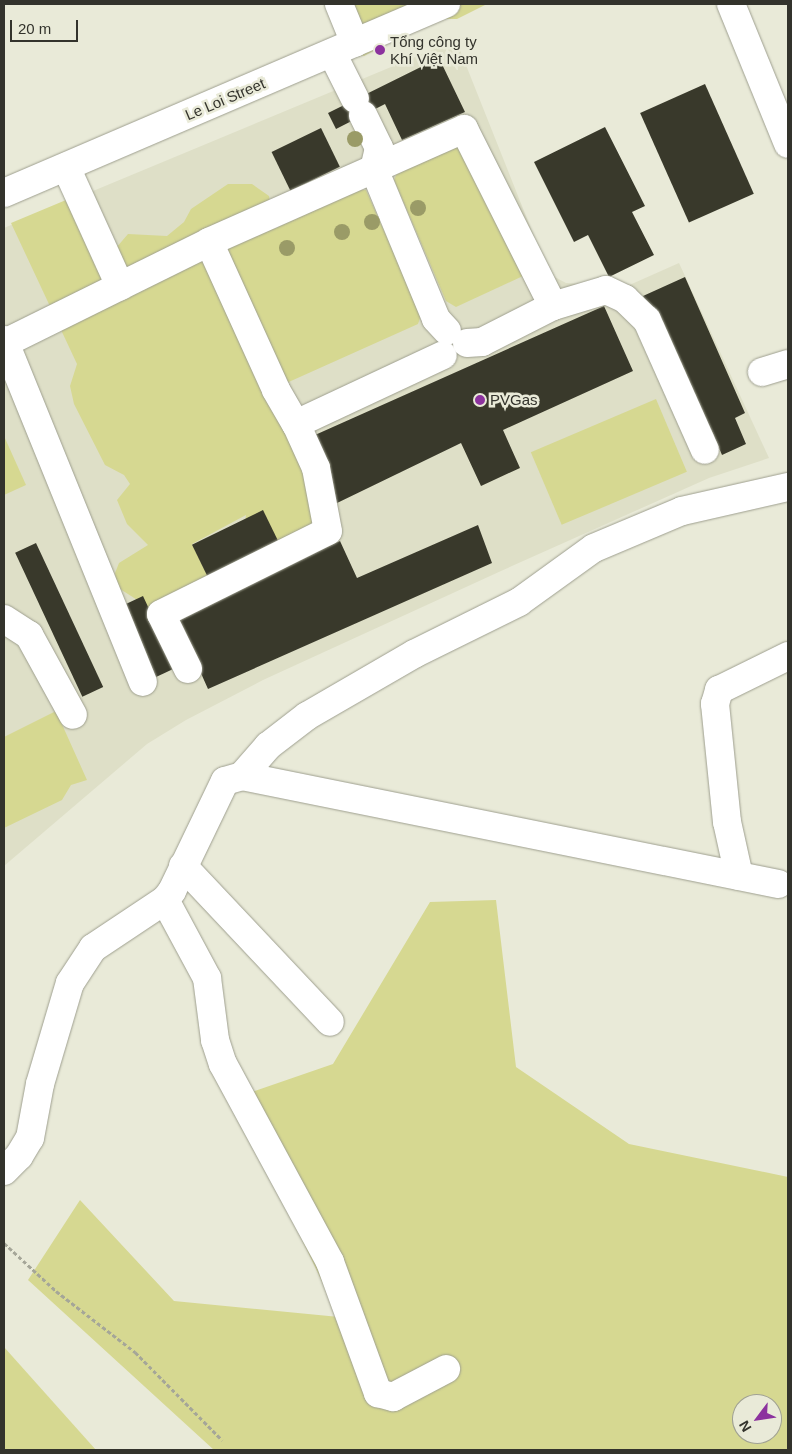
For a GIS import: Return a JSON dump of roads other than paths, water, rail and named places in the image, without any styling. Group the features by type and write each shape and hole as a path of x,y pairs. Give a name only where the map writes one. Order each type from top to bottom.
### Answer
{"main road":[{"path":"339,4 343,48 359,107 379,148 374,169 436,319 452,343"},
{"name":"Le Loi Street","path":"4,193 446,4"},
{"path":"730,4 788,144"},
{"path":"143,682 4,342 209,242 464,129 553,306"},
{"path":"66,166 120,286"},
{"path":"188,668 161,614 328,532 316,468 296,424 276,390 209,242"},
{"path":"296,424 452,343 482,342 553,306 606,290 625,299 648,320 705,450"},
{"path":"762,372 788,364"},
{"path":"242,776 268,746 307,716 414,654 519,602 594,548 682,511 788,487"},
{"path":"4,619 29,635 74,715"},
{"path":"739,876 727,822 715,704 719,690 788,656"},
{"path":"4,1171 19,1156 30,1138 40,1084 70,983 93,948 165,900 224,781 242,776 778,884"},
{"path":"183,866 330,1022"},
{"path":"165,900 207,978 214,1040 223,1064 330,1262 378,1393 393,1397 446,1368"}],"place":[{"name":"Tổng công ty Khí Việt Nam","path":"380,50"},
{"name":"PVGas","path":"480,400"}]}
